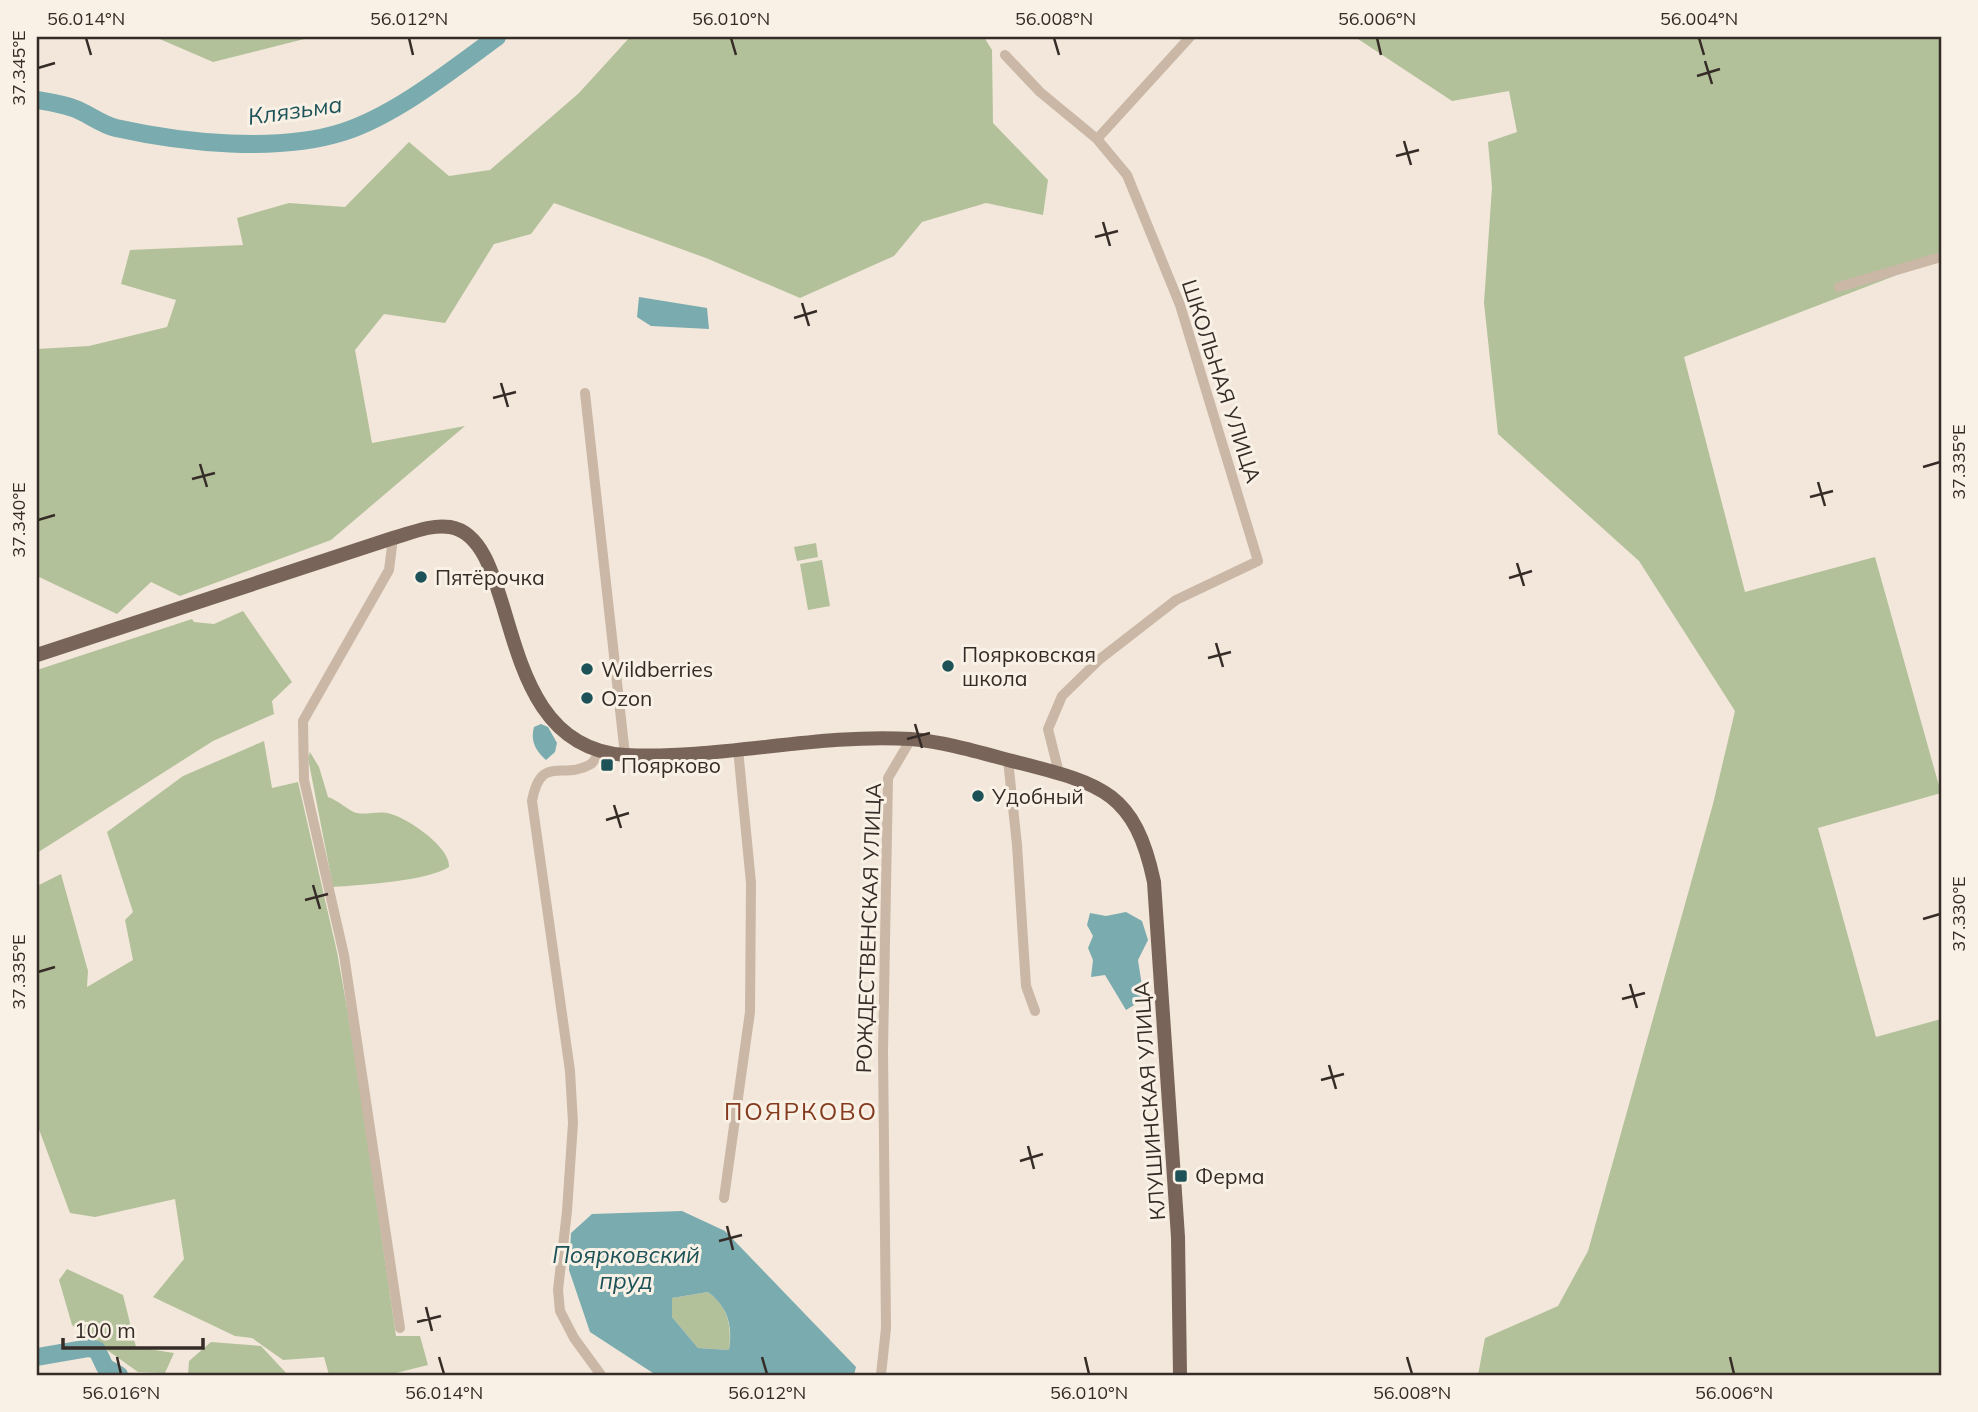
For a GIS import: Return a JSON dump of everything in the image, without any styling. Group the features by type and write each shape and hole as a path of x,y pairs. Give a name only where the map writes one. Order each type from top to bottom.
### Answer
{"main road":[{"path":"37,654 425,528 451,527 472,540 494,576 515,652 537,701 566,732 601,751 625,755 822,742 911,740 1059,773"},
{"name":"КЛУШИНСКАЯ УЛИЦА","path":"1059,773 1098,787 1123,806 1138,827 1147,849 1154,882 1178,1237 1180,1375"}],"street":[{"path":"1097,139 1190,37"},
{"name":"ШКОЛЬНАЯ УЛИЦА","path":"1004,55 1040,92 1097,139 1128,175 1180,305 1258,561 1176,600 1100,659 1062,696 1048,729 1059,773"},
{"path":"1839,287 1941,257"},
{"path":"585,393 625,755"},
{"path":"393,538 389,570 303,721 304,780 344,955 400,1328"},
{"name":"РОЖДЕСТВЕНСКАЯ УЛИЦА","path":"881,1375 886,1328 883,1051 888,778 911,740"},
{"path":"724,1198 750,1012 751,883 738,749"},
{"path":"601,751 590,764 544,774 536,783 532,801 570,1071 573,1123 558,1290 560,1311 574,1338 601,1375"},
{"path":"1007,760 1017,845 1026,986 1035,1012"}],"green space":[{"path":"155,37 312,37 213,62"},
{"path":"630,37 984,37 992,50 993,123 1048,180 1043,215 986,203 922,222 894,256 800,298 706,258 554,203 531,234 494,244 445,323 384,314 355,350 372,443 465,426 331,540 180,596 151,582 117,614 37,576 37,349 89,346 167,327 176,300 121,284 130,250 243,245 237,218 289,203 345,207 409,142 449,176 490,170 579,93"},
{"path":"1355,37 1941,37 1941,258 1684,357 1745,592 1875,557 1941,793 1818,828 1876,1037 1941,1019 1941,1375 1478,1375 1485,1338 1558,1306 1588,1251 1713,804 1735,711 1639,561 1498,434 1484,303 1492,187 1488,142 1517,132 1509,91 1452,101"},
{"path":"816,543 818,557 797,561 794,547"},
{"path":"822,560 830,606 808,610 800,564"},
{"path":"243,611 292,682 272,701 274,714 213,741 37,853 37,670 192,619 194,622 214,624"},
{"path":"264,741 272,788 298,782 337,952 354,1047 396,1336 420,1336 428,1365 388,1375 329,1375 324,1357 283,1360 252,1338 235,1336 153,1297 184,1259 175,1199 95,1217 70,1213 37,1124 37,886 61,874 88,971 87,987 133,960 125,920 133,912 107,832 183,776"},
{"path":"310,752 319,767 328,797 354,812 387,813 408,822 436,843 448,859 449,867 410,879 333,887 308,758"},
{"path":"67,1269 123,1295 136,1347 174,1353 165,1373 138,1372 72,1325 59,1280"},
{"path":"708,1292 720,1304 727,1317 729,1350 698,1348 672,1317 672,1298"},
{"path":"211,1342 261,1346 288,1375 188,1375 189,1361"}],"water":[{"path":"639,297 707,308 709,329 651,326 637,317"},
{"path":"541,724 548,727 557,743 555,752 546,760 533,741 534,727"},
{"path":"1126,912 1142,921 1148,940 1138,960 1144,999 1126,1010 1105,975 1091,977 1093,960 1088,948 1093,936 1087,925 1090,913 1106,916"},
{"name":"Поярковский пруд","path":"682,1211 725,1231 856,1367 854,1375 656,1375 590,1332 569,1270 571,1233 592,1214","holes":["708,1292 715,1298 729,1325 729,1350 698,1348 672,1317 672,1298"]}],"waterway":[{"name":"Клязьма","path":"37,100 78,110 110,126 171,138 230,143 290,142 343,132 383,114 423,90 497,37"},
{"name":"Клязьма","path":"37,1357 89,1348 97,1350 105,1367 119,1375"}],"place":[{"name":"Пятёрочка","path":"421,577"},
{"name":"Поярковская школа","path":"948,666"},
{"name":"Wildberries","path":"587,669"},
{"name":"Ozon","path":"587,698"},
{"name":"Поярково","path":"607,765"},
{"name":"Удобный","path":"978,796"},
{"name":"Ферма","path":"1181,1176"}],"district":[{"name":"ПОЯРКОВО","path":"801,1111"}]}
